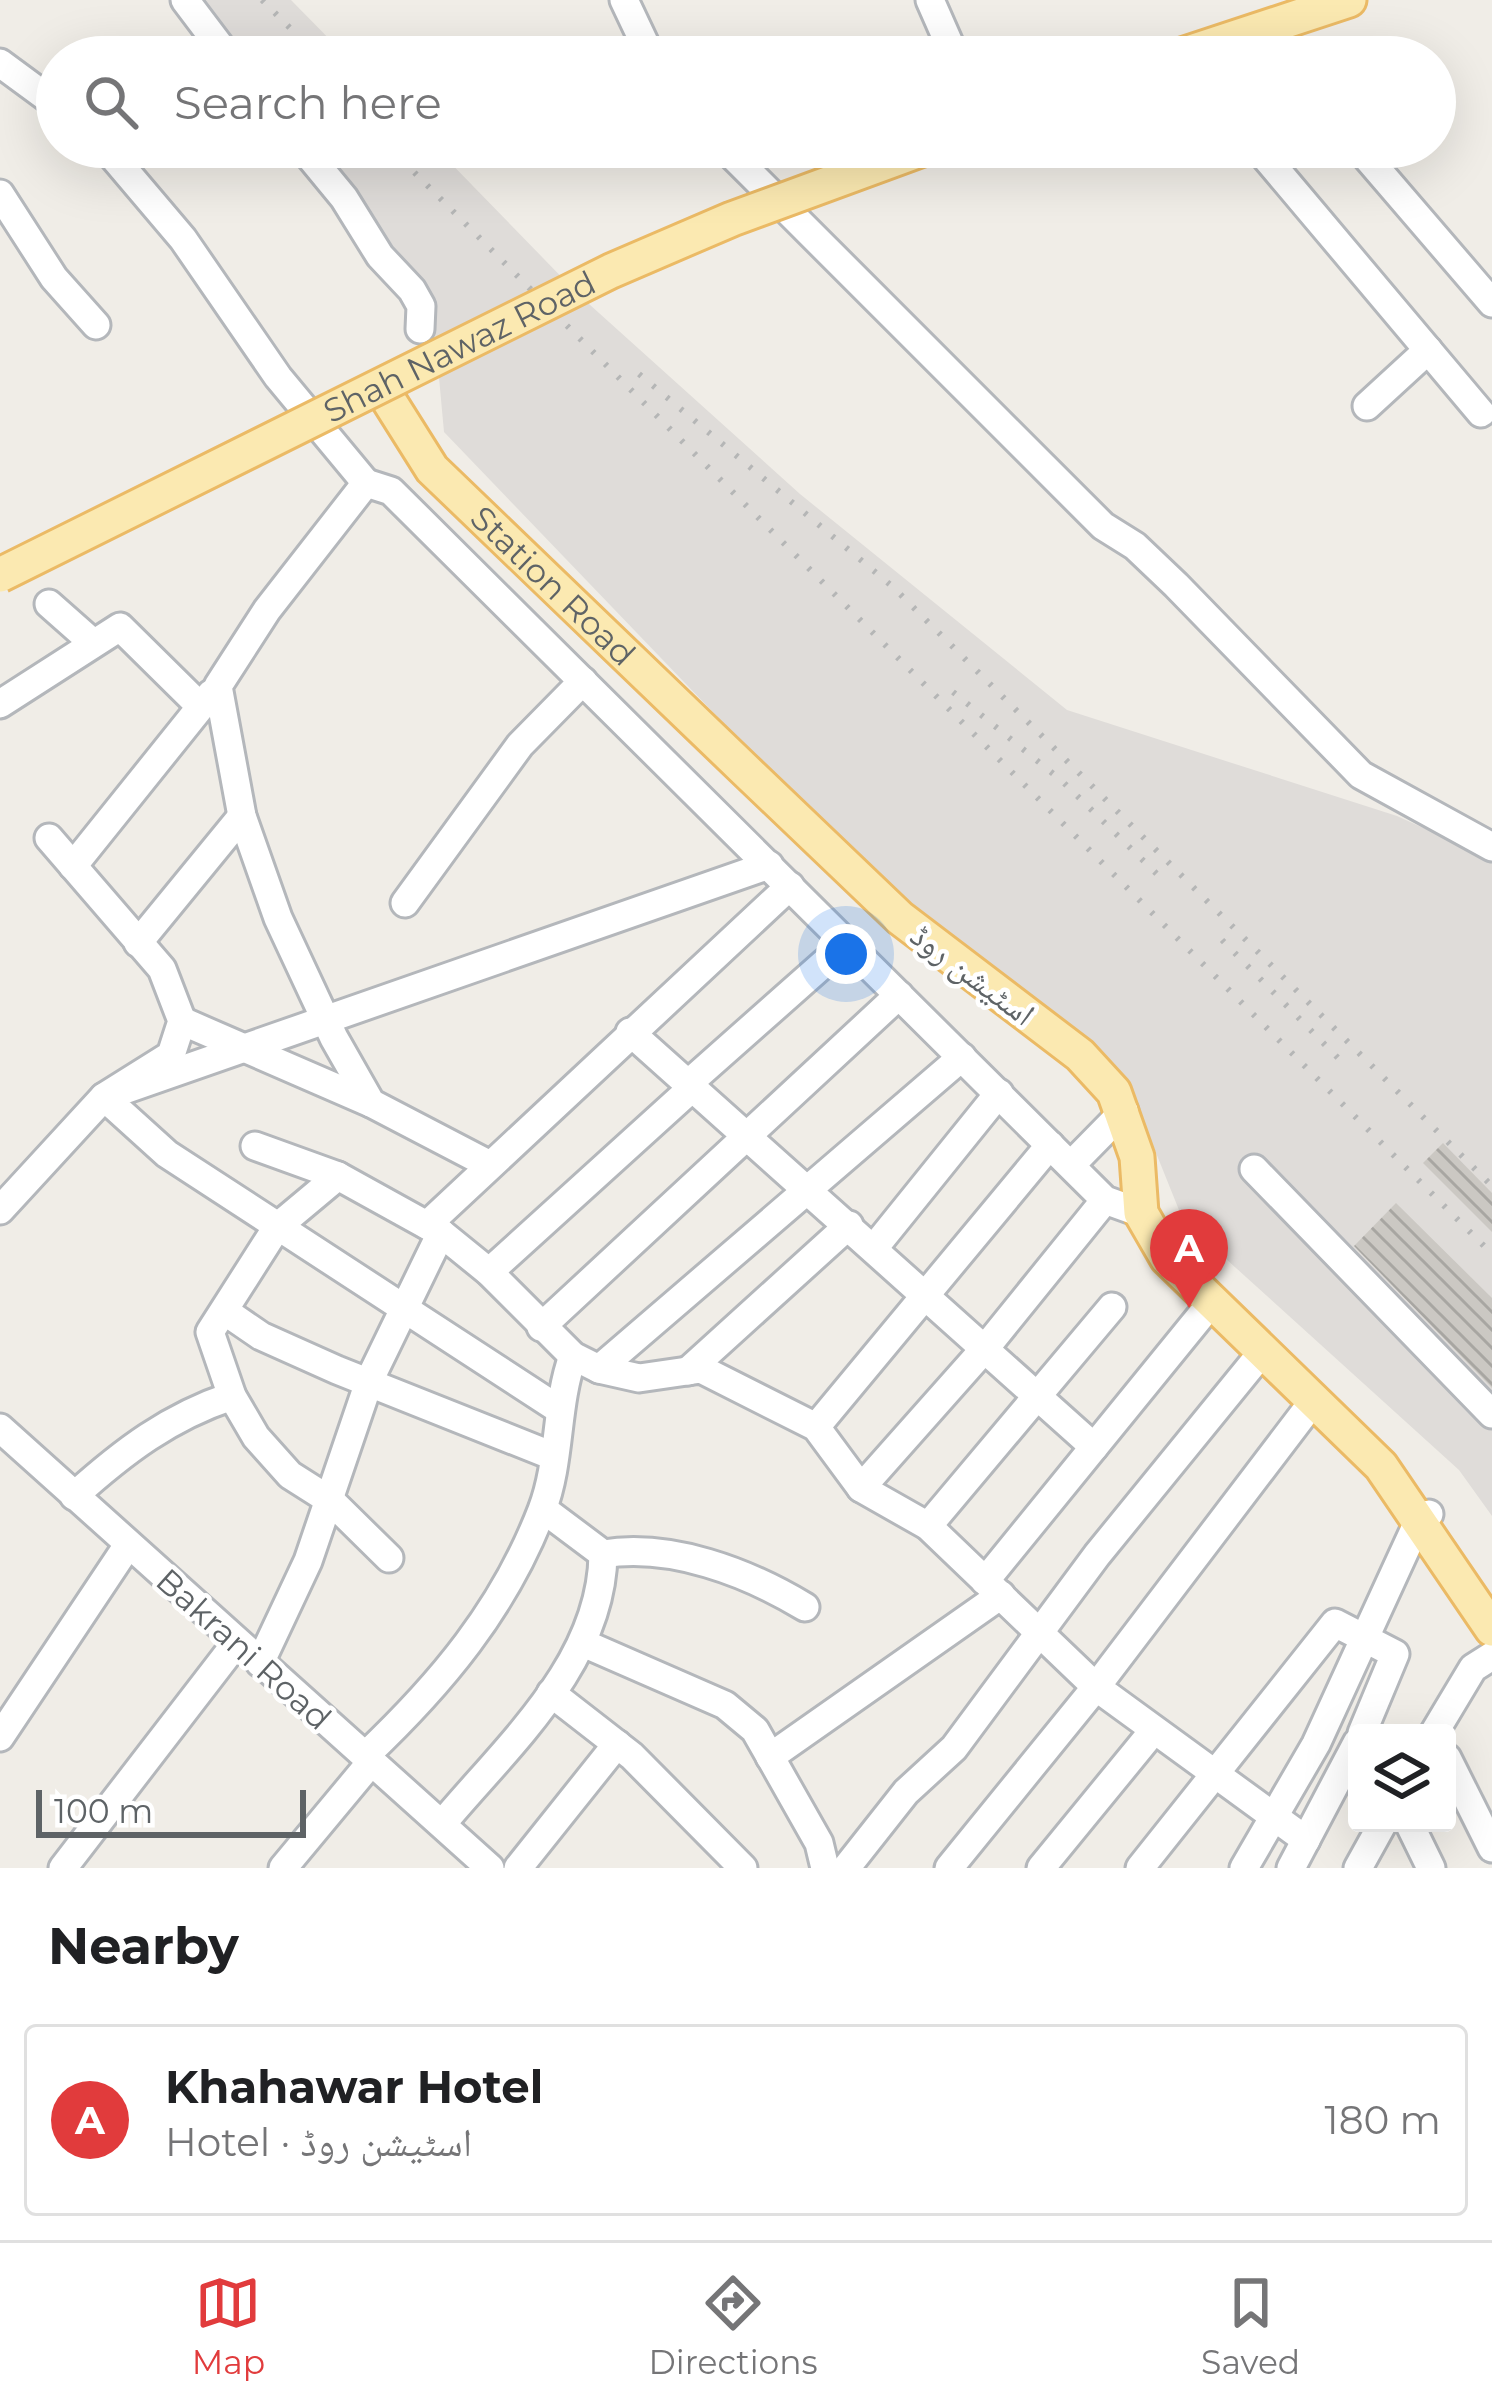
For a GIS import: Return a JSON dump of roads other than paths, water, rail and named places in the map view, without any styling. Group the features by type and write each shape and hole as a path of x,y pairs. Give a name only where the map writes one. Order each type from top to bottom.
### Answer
{"main road":[{"path":"1240,36 1349,0"},
{"name":"Shah Nawaz Road","path":"0,574 611,272 732,219 871,168"},
{"name":"Station Road","path":"381,388 432,469 743,768"},
{"name":"اسٹیشن روڈ","path":"743,768 900,918 1081,1055 1124,1111 1138,1157 1141,1213 1167,1258 1381,1466 1492,1605"},
{"name":"اسٹیشن روڈ","path":"1141,1213 1392,1457 1423,1518 1492,1629"}],"street":[{"path":"185,0 213,36"},
{"path":"624,0 641,36"},
{"path":"930,0 946,36"},
{"path":"0,63 36,90"},
{"path":"123,168 183,239 278,377 366,483 391,491 1105,1200 1141,1213"},
{"path":"320,168 344,197 380,256 412,290 421,306 420,329"},
{"path":"745,168 1087,510 1176,585 1361,775 1492,847"},
{"path":"1275,168 1488,416"},
{"path":"1376,168 1492,303"},
{"path":"0,194 54,278 96,325"},
{"path":"1367,406 1428,350"},
{"path":"73,866 209,696 267,610 366,483"},
{"path":"49,604 92,642"},
{"path":"0,704 120,627 209,696 242,816 278,917 325,1020 371,1103"},
{"path":"405,903 520,746 583,681"},
{"path":"138,943 242,816"},
{"path":"0,1210 104,1097 171,1055 182,1021 161,970 49,838"},
{"path":"104,1097 769,866"},
{"path":"260,1663 331,1501 370,1379 405,1309 434,1229 488,1164 790,886"},
{"path":"489,1272 847,943"},
{"path":"541,1327 899,994"},
{"path":"182,1021 371,1103 488,1164"},
{"path":"630,1032 987,1346 1094,1447"},
{"path":"599,1370 962,1057"},
{"path":"874,1248 998,1093"},
{"path":"104,1097 167,1154 560,1410"},
{"path":"816,1427 927,1296 1060,1155 1124,1111"},
{"path":"255,1146 338,1176 434,1229 489,1272 573,1356 599,1370 640,1378 688,1371 716,1374 816,1427 861,1488 928,1526 1096,1687 1306,1840"},
{"path":"1254,1169 1492,1414"},
{"path":"338,1176 277,1227 210,1332 232,1396 256,1437 290,1475 331,1501 389,1558"},
{"path":"861,1488 987,1346 1105,1200"},
{"path":"688,1371 849,1225"},
{"path":"770,1757 993,1588 1094,1447 1212,1302"},
{"path":"928,1526 1112,1307"},
{"path":"226,1312 261,1336 553,1456"},
{"path":"846,1868 906,1792 954,1748 1122,1523 1264,1350"},
{"path":"284,1868 369,1759 479,1635 543,1509 573,1356"},
{"path":"74,1496 127,1448 181,1413 232,1396"},
{"path":"949,1868 1096,1687 1315,1400"},
{"name":"Bakrani Road","path":"0,1428 490,1868"},
{"path":"543,1509 602,1555 635,1549 723,1567 805,1607"},
{"path":"1244,1868 1316,1744 1423,1518"},
{"path":"0,1737 128,1546"},
{"path":"442,1825 551,1693 583,1643 602,1576 602,1555"},
{"path":"1140,1868 1327,1626 1335,1623 1395,1654 1366,1724"},
{"path":"63,1868 237,1642"},
{"path":"583,1643 725,1706 755,1730 819,1843 825,1868"},
{"path":"1439,1724 1473,1668 1492,1656"},
{"path":"551,1693 617,1744 741,1867"},
{"path":"1041,1868 1154,1730"},
{"path":"518,1868 617,1744"},
{"path":"1291,1868 1348,1761"},
{"path":"1456,1776 1492,1848"},
{"path":"1358,1868 1378,1832"},
{"path":"1413,1832 1431,1868"}],"railway":[{"path":"262,0 298,36"},
{"path":"410,168 1492,1254"},
{"path":"639,374 893,587 1492,1186"},
{"path":"953,692 1062,781 1163,880"},
{"path":"1222,940 1340,1060"}],"place":[{"name":"Khahawar Hotel","path":"1189,1308"}]}
